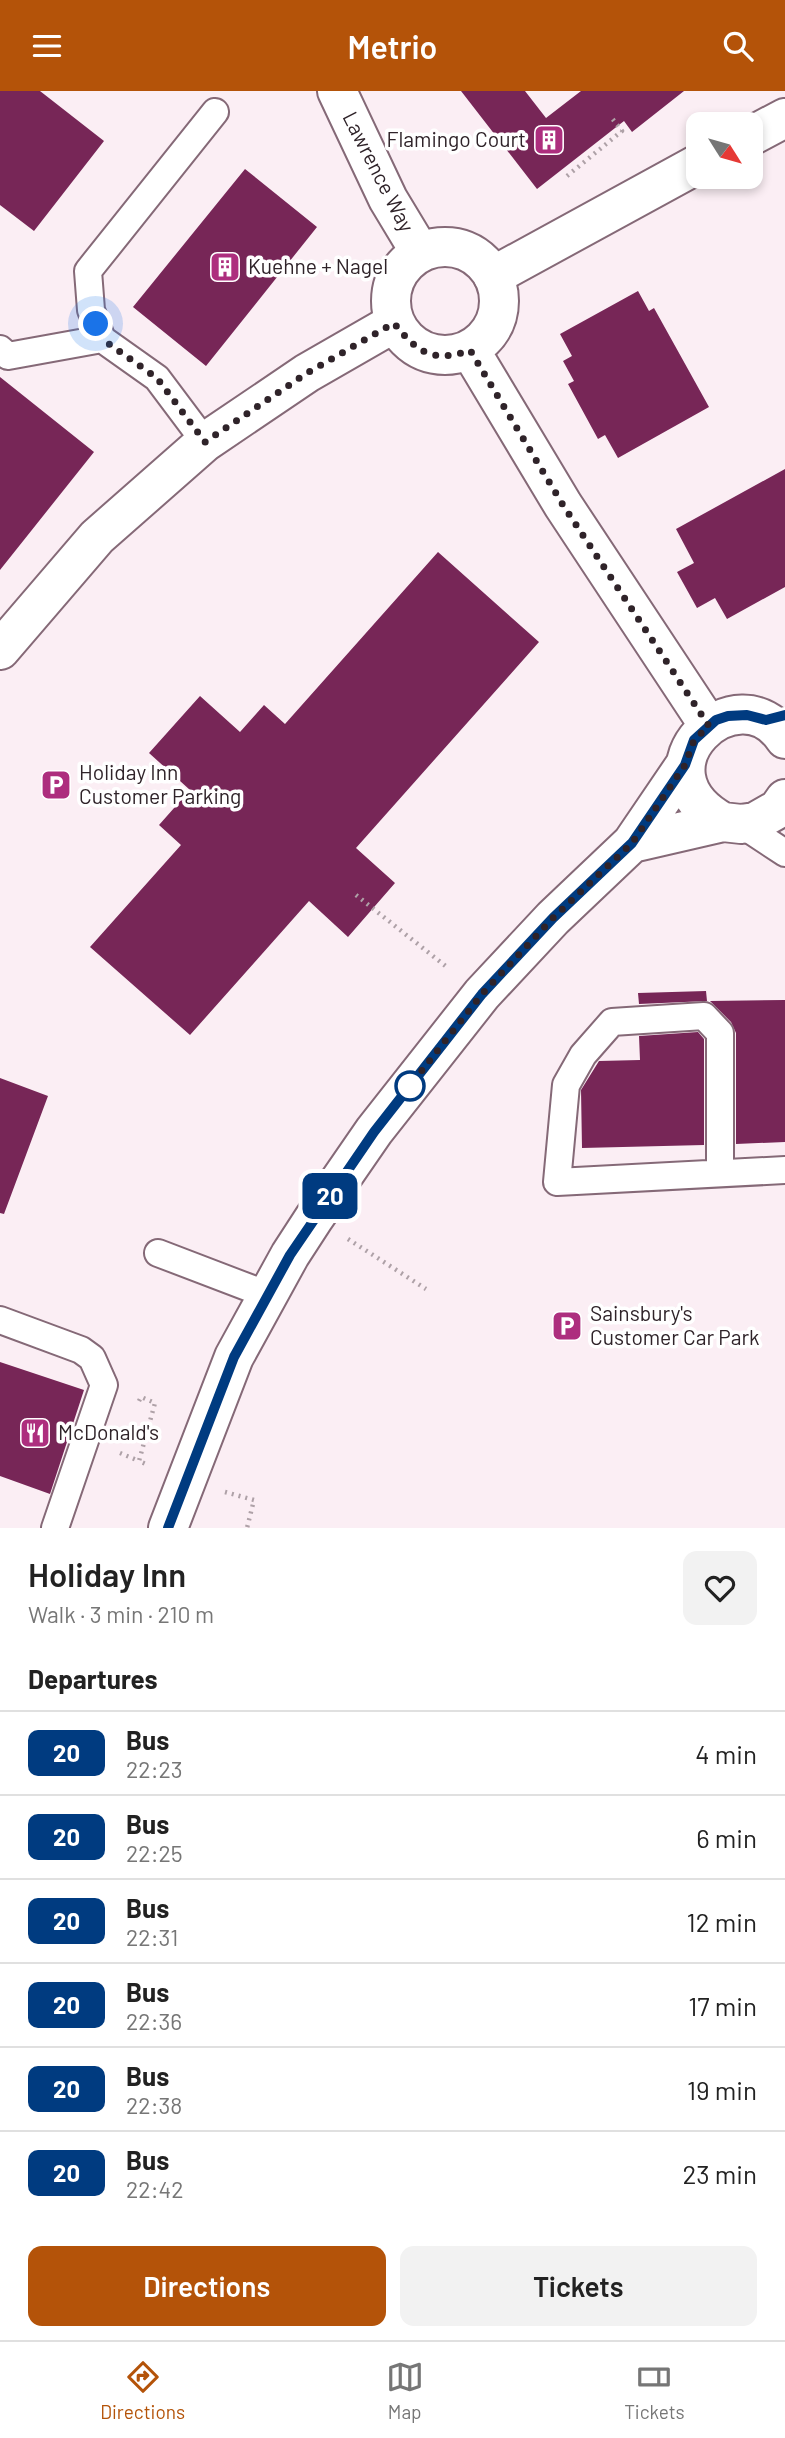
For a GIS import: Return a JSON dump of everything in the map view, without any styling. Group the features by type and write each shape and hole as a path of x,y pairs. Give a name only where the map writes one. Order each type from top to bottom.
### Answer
{"street":[{"name":"Lawrence Way","path":"337,91 388,199 420,252"},
{"path":"763,130 785,118"},
{"path":"0,650 97,537 205,442 307,373 394,323 411,344 427,353 446,356 470,350 483,341 493,327 499,309 499,290 493,276 686,171"},
{"name":"Lawrence Way","path":"394,323 390,308 391,289 399,272 420,252 433,247 452,247 470,253 485,264 493,276"},
{"path":"470,350 563,505 709,726"},
{"path":"168,1528 234,1357 314,1218 374,1132 482,994 553,918 632,843 685,765 694,740 709,726 728,716 747,715 779,725"},
{"path":"685,765 689,791 706,812 732,823"},
{"path":"632,843 766,818 778,809 785,799"}],"lane":[{"path":"205,442 157,378 102,339 91,310 88,271 215,113"},
{"path":"0,349 8,356 102,339"},
{"path":"732,823 785,853"},
{"path":"720,1172 720,1033 704,1016 612,1022 583,1055 566,1085 557,1182 785,1170"},
{"path":"158,1253 268,1295"},
{"path":"0,1320 81,1350 92,1358 104,1385 55,1528"},
{"path":"0,1338 10,1341 47,1339"}],"path":[{"path":"567,176 622,131 611,117"},
{"path":"356,895 428,952"},
{"path":"314,1218 426,1289"},
{"path":"120,1453 139,1461"}],"building":[{"path":"0,91 40,91 104,141 34,231 0,205"},
{"name":"Flamingo Court","path":"461,91 525,91 546,118 581,91 684,91 632,132 624,121 537,189"},
{"name":"Kuehne + Nagel","path":"245,169 317,227 206,366 133,307"},
{"path":"638,291 649,311 654,308 709,407 618,458 605,435 598,439 568,384 574,381 563,361 572,356 560,334"},
{"path":"0,377 94,452 0,570"},
{"path":"785,469 785,587 727,619 715,598 697,608 677,572 694,563 676,529"},
{"path":"438,552 539,642 356,848 395,883 348,937 309,901 190,1035 90,947 181,845 159,825 190,790 149,753 200,696 240,732 264,705 285,724"},
{"path":"706,991 707,1001 639,1004 638,993"},
{"path":"785,1000 785,1142 736,1144 736,1033 731,1022 710,1001"},
{"path":"698,1032 704,1039 704,1145 582,1148 581,1090 599,1061 640,1060 639,1036"},
{"path":"0,1078 48,1096 4,1214 0,1213"},
{"name":"McDonald's","path":"0,1362 84,1390 50,1494 0,1476"}],"bus line":[{"name":"20","path":"168,1528 234,1357 290,1255 374,1132 482,994 553,918 632,843 685,765 694,740 716,720 728,716 747,715 766,720 785,715"}],"place":[{"name":"Flamingo Court","path":"549,140"},
{"name":"Kuehne + Nagel","path":"225,267"},
{"name":"Holiday Inn Customer Parking","path":"56,785"},
{"name":"Sainsbury's Customer Car Park","path":"567,1326"},
{"name":"McDonald's","path":"35,1433"}],"route":[{"path":"96,324 102,339 157,378 205,442 307,373 394,323 411,344 427,353 446,356 470,350 563,505 709,726 694,740 685,765 632,843 553,918 482,994 405,1092 410,1086"}]}
